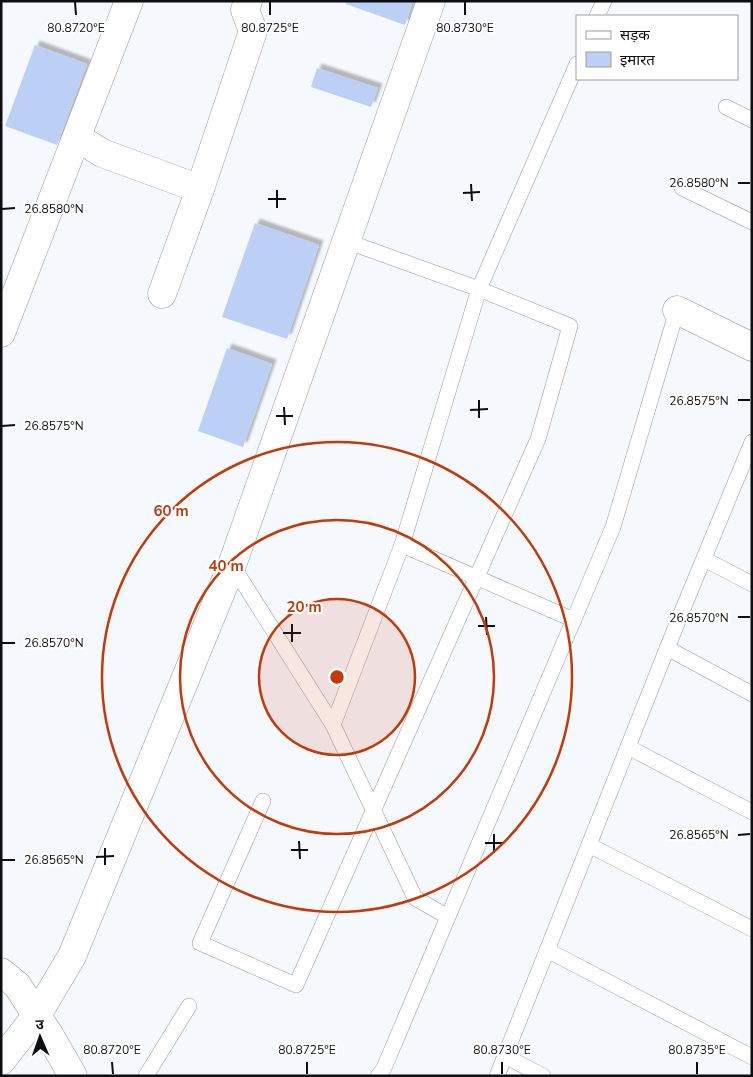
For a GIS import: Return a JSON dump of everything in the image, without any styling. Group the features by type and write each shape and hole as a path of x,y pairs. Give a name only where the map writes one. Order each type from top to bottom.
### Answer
{"street":[{"path":"1,333 129,1"},
{"path":"162,294 200,189 253,31 245,10 248,1"},
{"path":"1,1061 37,1015 72,956 232,565 431,1"},
{"path":"77,137 102,153 200,189"},
{"path":"677,310 752,347"},
{"path":"1,972 18,985 73,1076"}],"lane":[{"path":"597,15 604,1"},
{"path":"333,724 402,545 479,289 576,66"},
{"path":"726,107 752,120"},
{"path":"682,188 752,222"},
{"path":"263,801 200,943 296,985 538,439 570,326 479,289 346,241"},
{"path":"378,1076 384,1068 613,527 677,310"},
{"path":"497,1076 667,648 704,559 747,467 752,442"},
{"path":"402,545 574,620"},
{"path":"704,559 752,584"},
{"path":"232,565 333,724 415,898 448,917"},
{"path":"667,648 752,694"},
{"path":"628,747 752,812"},
{"path":"589,845 752,930"},
{"path":"547,950 752,1057"},
{"path":"146,1076 189,1006"},
{"path":"506,1056 543,1076"}],"building":[{"path":"346,1 413,1 405,25 346,4"},
{"path":"35,45 87,64 57,145 5,126"},
{"path":"317,68 378,88 371,107 311,87"},
{"path":"255,223 319,245 287,339 222,317"},
{"path":"227,348 272,364 243,447 198,431"}]}
